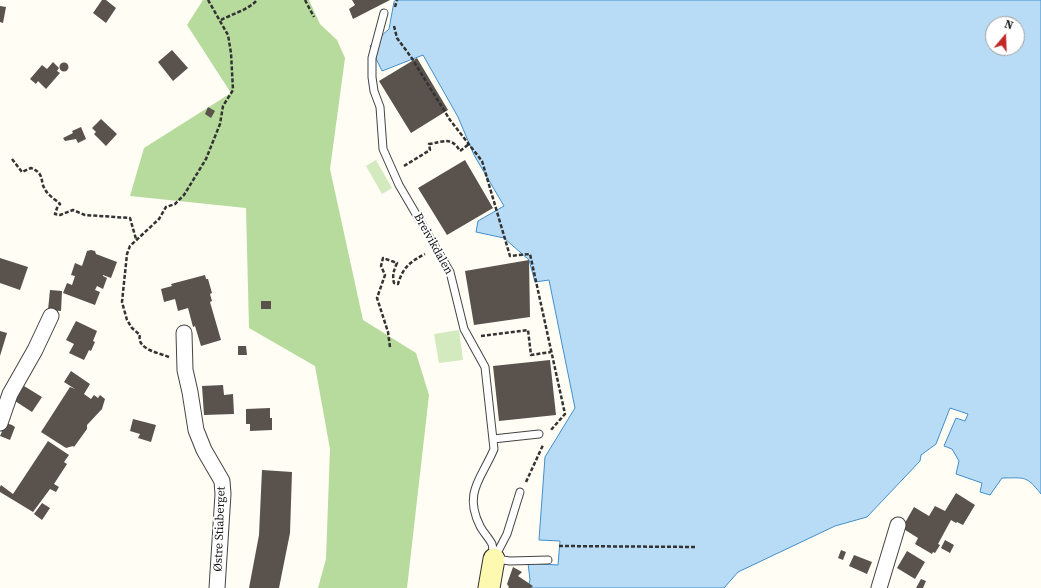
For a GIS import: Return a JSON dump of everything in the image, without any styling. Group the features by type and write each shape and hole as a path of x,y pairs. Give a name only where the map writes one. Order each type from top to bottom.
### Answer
{"main road":[{"name":"Breivikdalen","path":"489,588 494,559"}],"street":[{"path":"0,423 10,394 35,350 51,316"},
{"name":"Østre Stiaberget","path":"184,333 184,370 190,392 196,430 204,450 222,481 223,494 217,588"},
{"path":"879,588 898,525"}],"lane":[{"name":"Breivikdalen","path":"384,13 372,58 372,77 374,91 380,107 383,149 399,185 450,272 464,329 485,367 494,449 490,460 477,482 473,496 474,510 480,526 492,544 494,559"},
{"path":"493,439 539,434"},
{"path":"520,492 507,534 494,559 510,561 548,560"}],"path":[{"path":"184,362 147,349 140,342 140,335 132,328 127,320 122,302 126,254 130,246 159,219 166,207 175,204 184,195 206,159 220,124 223,106 233,90 231,53 228,35 208,0"},
{"path":"220,20 247,8 257,0"},
{"path":"305,0 314,17"},
{"path":"394,14 397,0"},
{"path":"394,22 394,29 397,38 411,57 450,120 482,161 510,256 530,254 565,414 550,431 547,438"},
{"path":"393,172 430,150 429,144 448,141 455,143 460,151 469,144"},
{"path":"12,159 22,172 31,168 42,177 44,190 60,204 55,214 60,215 72,210 85,215 130,218 136,239"},
{"path":"390,348 388,332 377,298 385,275 381,266 384,258 397,263 393,272 393,280 394,283 398,284 400,276 409,262 436,248"},
{"path":"469,337 528,330 531,355 551,352"},
{"path":"520,492 544,445"},
{"path":"559,546 697,547"}],"green space":[{"path":"203,0 309,0 320,24 337,40 345,58 330,169 363,320 416,353 429,395 407,588 318,588 326,559 330,449 315,366 249,328 246,208 130,196 144,148 231,93 187,25"},
{"path":"376,160 392,188 382,194 366,166"},
{"path":"459,330 463,360 439,363 434,334"}],"water":[{"path":"396,0 1041,0 1041,494 1032,483 1024,479 1002,478 990,495 980,492 982,483 956,474 959,461 952,449 944,446 956,418 965,421 968,414 950,408 936,444 921,455 920,461 867,517 835,526 738,572 724,588 528,588 530,580 528,563 558,565 560,541 539,540 545,457 575,408 549,280 535,282 529,260 504,238 476,232 478,221 504,206 474,155 458,117 423,55 382,71 370,46 389,29 394,2"}],"building":[{"path":"102,0 106,0 116,8 106,23 93,13"},
{"path":"352,0 390,0 353,19 349,9 355,5"},
{"path":"0,6 6,7 3,23 0,22"},
{"path":"172,50 188,68 173,81 158,62"},
{"path":"417,58 448,110 411,133 379,81"},
{"path":"53,62 59,68 57,71 60,73 46,89 38,81 36,84 30,79 42,65 47,69"},
{"path":"62,63 66,63 68,67 66,71 62,71 60,69 60,65"},
{"path":"208,107 215,111 211,118 205,114"},
{"path":"101,119 117,134 106,146 94,134 96,132 92,128"},
{"path":"81,127 86,139 78,143 76,139 65,141 63,138 73,133 72,131"},
{"path":"465,160 493,208 447,235 418,188"},
{"path":"87,251 95,251 96,254 117,262 111,278 103,275 107,278 103,289 97,286 95,290 100,292 95,305 63,293 67,283 72,285 75,276 71,275 75,263 82,266"},
{"path":"0,258 28,267 20,290 0,283"},
{"path":"529,260 530,317 474,325 465,271"},
{"path":"205,275 206,279 208,279 212,293 210,294 212,301 210,302 221,340 201,346 195,326 193,327 188,308 178,311 175,299 164,302 161,289 172,286 171,284"},
{"path":"50,290 62,291 61,311 48,310"},
{"path":"261,301 271,301 271,309 261,309"},
{"path":"76,321 97,331 93,341 95,342 91,351 89,350 84,360 69,353 74,344 66,340"},
{"path":"0,331 7,333 0,356"},
{"path":"238,346 246,346 247,355 238,355"},
{"path":"550,360 556,415 499,421 493,366"},
{"path":"71,371 90,384 84,394 91,399 94,395 98,398 100,395 105,399 102,409 87,425 87,429 74,447 66,448 41,432 70,387 75,389 64,382"},
{"path":"223,385 224,395 233,394 234,414 204,415 202,386"},
{"path":"24,386 42,397 32,412 15,401"},
{"path":"270,408 272,430 250,431 250,424 246,424 246,409"},
{"path":"133,419 156,425 151,442 138,438 140,434 130,431"},
{"path":"6,423 15,427 10,440 0,436"},
{"path":"48,441 69,455 64,462 67,464 54,484 59,487 56,492 50,489 33,512 0,492 0,487 1,485 13,494"},
{"path":"262,470 292,472 290,533 279,588 249,588 259,535"},
{"path":"956,493 975,505 963,525 951,520 938,544 940,545 935,553 933,552 932,554 915,544 918,538 902,528 914,507 929,516 935,506 945,511"},
{"path":"42,503 50,508 42,520 34,514"},
{"path":"945,540 954,545 950,553 941,548"},
{"path":"841,550 846,552 843,560 838,558"},
{"path":"907,551 925,562 915,579 897,568"},
{"path":"854,555 872,562 867,574 849,566"},
{"path":"513,567 522,572 518,576 533,586 531,588 508,588 509,587 507,584"},
{"path":"921,579 926,581 923,588 916,588"}]}
